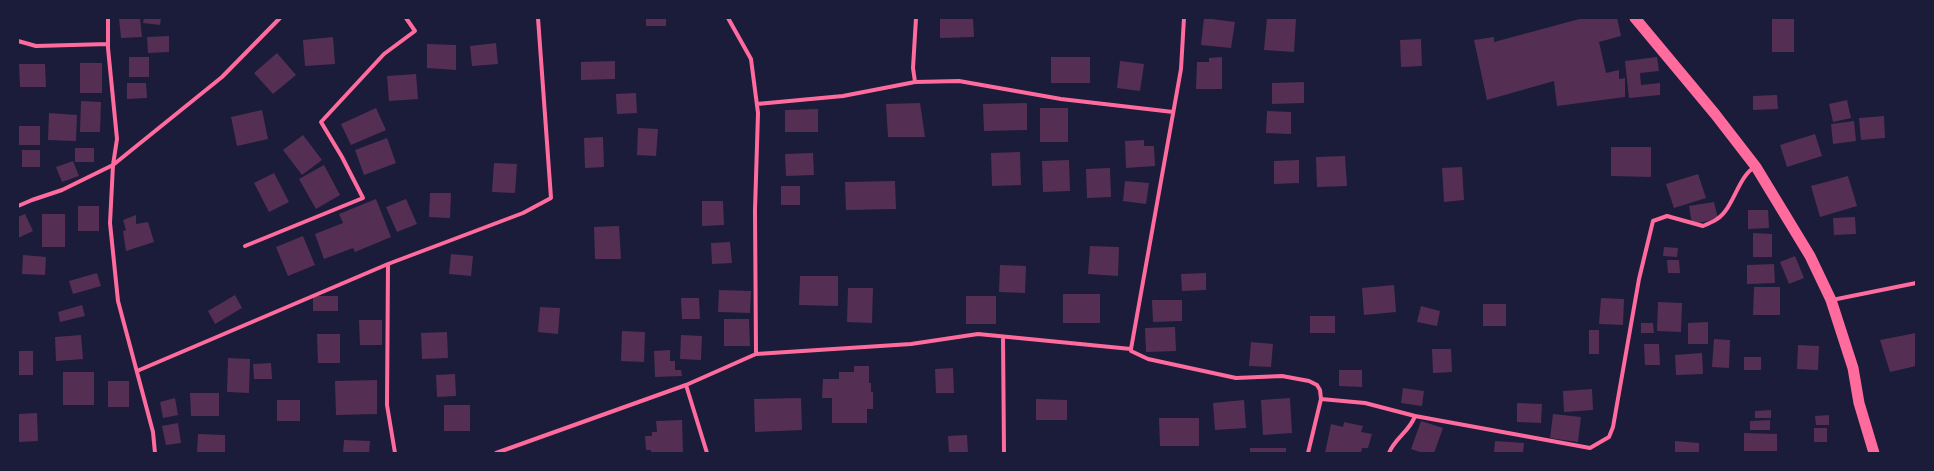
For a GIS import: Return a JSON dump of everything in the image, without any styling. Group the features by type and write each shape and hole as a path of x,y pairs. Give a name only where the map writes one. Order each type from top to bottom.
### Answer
{"highway":[{"path":"1634,18 1715,114 1756,167 1810,256 1831,300 1853,368 1859,403 1874,453"}],"street":[{"path":"108,18 108,44 117,139 113,165 110,223 118,301 153,432 155,453"},
{"path":"18,206 62,190 113,165 222,77 280,18"},
{"path":"245,246 363,198 342,157 321,122 384,54 415,32 406,18"},
{"path":"137,372 388,264 523,213 551,198 538,18"},
{"path":"728,18 751,59 758,113 755,210 756,354"},
{"path":"915,82 913,68 916,18"},
{"path":"1184,18 1181,69 1130,351 1148,359 1236,378 1282,376 1309,381 1317,385 1320,390 1321,399 1308,453"},
{"path":"18,41 36,46 108,44"},
{"path":"757,104 843,96 915,82 959,81 1061,98 1173,112"},
{"path":"1321,399 1365,403 1416,416 1590,448 1609,437 1613,427 1639,279 1653,221 1667,216 1703,226 1718,219 1736,194 1748,171 1756,167"},
{"path":"388,264 387,405 395,453"},
{"path":"1831,300 1916,283"},
{"path":"496,453 686,385 756,354 911,344 978,334 1131,349"},
{"path":"1003,337 1004,453"},
{"path":"686,385 707,453"},
{"path":"1389,453 1392,446 1412,425 1416,416"}],"building":[{"path":"119,18 140,18 142,37 121,38"},
{"path":"144,18 161,18 160,25 143,23"},
{"path":"646,18 666,18 666,26 646,26"},
{"path":"940,18 973,18 974,37 940,38"},
{"path":"1204,18 1235,22 1231,48 1201,45"},
{"path":"1267,18 1296,18 1294,52 1264,50"},
{"path":"1583,18 1617,18 1621,36 1599,42 1606,73 1619,70 1619,79 1625,78 1625,97 1557,106 1554,81 1487,100 1474,40 1494,37 1494,42"},
{"path":"1772,18 1794,18 1794,52 1772,52"},
{"path":"169,36 169,52 148,53 147,37"},
{"path":"333,37 335,64 305,66 303,40"},
{"path":"1421,39 1422,66 1401,67 1400,40"},
{"path":"496,43 498,64 472,66 470,46"},
{"path":"427,44 456,45 456,70 427,68"},
{"path":"277,53 296,75 273,94 254,73"},
{"path":"129,57 149,57 149,77 129,77"},
{"path":"1051,57 1090,57 1090,83 1051,83"},
{"path":"1222,57 1222,89 1196,89 1197,62 1209,62 1209,58"},
{"path":"1657,57 1659,71 1640,73 1641,85 1660,83 1660,95 1629,98 1625,61"},
{"path":"615,61 615,79 581,80 581,62"},
{"path":"1120,61 1144,64 1140,91 1117,88"},
{"path":"80,63 102,63 102,93 80,93"},
{"path":"19,64 45,64 46,87 20,87"},
{"path":"416,74 418,99 389,101 387,76"},
{"path":"1304,82 1304,103 1272,104 1272,83"},
{"path":"127,83 146,83 147,98 127,99"},
{"path":"636,93 637,113 617,114 616,94"},
{"path":"1777,95 1778,109 1753,110 1753,96"},
{"path":"1847,100 1851,118 1833,122 1829,104"},
{"path":"81,101 101,102 100,132 80,132"},
{"path":"920,103 925,137 888,137 886,104"},
{"path":"1027,103 1027,130 984,131 983,104"},
{"path":"376,108 386,130 351,145 341,124"},
{"path":"1040,108 1068,108 1068,142 1040,142"},
{"path":"818,109 818,132 785,132 785,110"},
{"path":"262,110 268,139 237,146 231,117"},
{"path":"1267,111 1291,112 1291,134 1266,133"},
{"path":"49,113 77,115 76,141 48,140"},
{"path":"1884,116 1885,138 1861,140 1859,118"},
{"path":"1854,121 1856,141 1833,144 1831,124"},
{"path":"18,126 40,126 40,145 18,145"},
{"path":"638,128 658,129 656,156 637,155"},
{"path":"1815,134 1822,156 1787,167 1780,145"},
{"path":"303,135 322,160 302,175 283,150"},
{"path":"603,137 604,167 585,168 584,138"},
{"path":"387,138 396,163 364,175 355,150"},
{"path":"1144,140 1144,146 1154,146 1155,166 1126,168 1125,141"},
{"path":"1611,147 1651,147 1651,177 1611,176"},
{"path":"75,148 94,148 94,162 75,162"},
{"path":"22,150 40,150 40,167 22,167"},
{"path":"1020,152 1021,185 992,186 991,153"},
{"path":"813,153 814,175 786,176 785,154"},
{"path":"1345,156 1347,186 1317,187 1316,157"},
{"path":"1069,160 1070,191 1043,192 1042,161"},
{"path":"1299,160 1299,183 1274,184 1274,161"},
{"path":"73,161 79,176 62,182 56,167"},
{"path":"494,163 517,164 515,193 492,192"},
{"path":"324,165 340,195 316,209 299,179"},
{"path":"1462,167 1464,200 1444,202 1442,168"},
{"path":"1110,168 1111,197 1087,198 1086,169"},
{"path":"274,173 289,202 269,212 254,183"},
{"path":"1698,174 1706,198 1674,208 1666,184"},
{"path":"1848,176 1857,206 1820,217 1811,186"},
{"path":"895,181 896,209 846,210 845,182"},
{"path":"1125,181 1149,183 1146,204 1123,201"},
{"path":"781,186 800,186 800,205 781,205"},
{"path":"430,193 451,193 450,218 429,217"},
{"path":"376,199 391,237 355,252 353,248 324,259 315,234 343,223 339,214"},
{"path":"406,199 417,224 397,232 386,207"},
{"path":"702,201 723,201 724,225 702,226"},
{"path":"1714,202 1718,219 1692,224 1689,206"},
{"path":"78,206 99,206 99,231 78,231"},
{"path":"1748,210 1768,210 1769,228 1748,229"},
{"path":"25,214 33,231 18,238 18,217"},
{"path":"42,214 65,214 65,247 42,247"},
{"path":"136,215 136,224 148,222 154,242 126,251 123,231 126,230 123,220"},
{"path":"1855,217 1856,234 1834,235 1833,218"},
{"path":"619,226 621,259 595,259 594,227"},
{"path":"1753,233 1772,234 1772,257 1753,257"},
{"path":"303,236 315,265 288,276 276,247"},
{"path":"730,242 732,263 712,264 711,243"},
{"path":"1090,246 1119,247 1118,276 1088,274"},
{"path":"1664,247 1678,248 1677,257 1663,256"},
{"path":"451,254 473,256 471,276 449,274"},
{"path":"23,255 46,257 45,275 22,274"},
{"path":"1795,256 1804,278 1789,284 1780,262"},
{"path":"1667,260 1679,260 1680,273 1668,273"},
{"path":"1774,264 1775,283 1747,284 1747,265"},
{"path":"1000,265 1026,266 1025,293 999,292"},
{"path":"97,273 101,286 73,294 69,281"},
{"path":"1206,273 1206,290 1182,291 1181,274"},
{"path":"800,276 838,276 838,306 799,305"},
{"path":"1394,285 1396,312 1364,315 1362,288"},
{"path":"1754,287 1780,287 1780,315 1753,315"},
{"path":"848,288 873,288 872,323 847,322"},
{"path":"719,290 751,291 750,313 718,312"},
{"path":"1063,294 1100,294 1100,323 1063,323"},
{"path":"235,295 242,308 215,324 208,311"},
{"path":"313,296 338,296 338,311 313,311"},
{"path":"966,296 996,296 996,324 966,324"},
{"path":"681,298 699,298 700,319 682,319"},
{"path":"1601,298 1624,299 1623,325 1599,324"},
{"path":"1152,300 1182,300 1182,321 1153,322"},
{"path":"1658,302 1682,303 1681,332 1657,331"},
{"path":"1483,304 1506,304 1506,326 1483,326"},
{"path":"82,305 85,316 60,322 58,312"},
{"path":"1421,306 1440,311 1437,326 1417,322"},
{"path":"540,307 560,308 558,334 538,332"},
{"path":"1310,316 1335,316 1335,333 1310,333"},
{"path":"19,319 19,340 18,340"},
{"path":"724,319 749,319 750,346 724,346"},
{"path":"359,320 382,320 382,345 360,345"},
{"path":"1708,322 1708,344 1688,344 1688,323"},
{"path":"1641,323 1653,323 1654,333 1641,333"},
{"path":"1175,327 1176,351 1146,352 1145,328"},
{"path":"1589,330 1599,330 1599,354 1589,354"},
{"path":"622,331 645,332 644,362 621,361"},
{"path":"447,332 448,358 422,359 421,333"},
{"path":"1916,333 1916,366 1890,372 1880,340"},
{"path":"317,334 340,334 340,363 318,363"},
{"path":"81,335 83,359 56,361 55,337"},
{"path":"681,335 702,336 701,360 680,359"},
{"path":"1714,339 1730,340 1729,368 1712,367"},
{"path":"1251,342 1273,344 1271,367 1249,366"},
{"path":"1644,344 1659,344 1660,365 1645,365"},
{"path":"1798,345 1819,346 1818,370 1797,369"},
{"path":"1432,349 1451,349 1452,372 1433,373"},
{"path":"670,350 670,361 675,361 675,370 681,370 682,376 655,377 654,351"},
{"path":"18,351 33,351 33,375 18,375"},
{"path":"1702,353 1703,374 1676,375 1675,355"},
{"path":"1744,357 1761,357 1761,370 1744,370"},
{"path":"228,358 250,359 249,393 227,392"},
{"path":"271,363 272,379 254,379 253,364"},
{"path":"854,366 869,366 869,383 871,383 871,392 873,392 873,409 867,409 867,423 832,423 832,398 822,398 823,379 839,379 839,372 854,372"},
{"path":"953,368 954,393 936,393 935,369"},
{"path":"1339,370 1362,370 1362,387 1339,386"},
{"path":"63,372 94,372 94,405 63,405"},
{"path":"455,374 456,396 437,397 436,375"},
{"path":"377,380 377,414 336,415 335,381"},
{"path":"108,381 129,381 129,407 108,407"},
{"path":"1403,388 1424,391 1422,406 1401,403"},
{"path":"1592,389 1593,410 1564,412 1563,391"},
{"path":"190,393 219,393 219,416 191,416"},
{"path":"175,398 178,415 163,418 160,402"},
{"path":"801,398 802,430 755,432 754,399"},
{"path":"1290,398 1292,433 1263,435 1261,400"},
{"path":"1036,399 1067,400 1067,420 1036,420"},
{"path":"277,400 300,400 300,421 277,421"},
{"path":"1244,400 1246,428 1215,430 1213,403"},
{"path":"1517,403 1542,404 1541,423 1517,422"},
{"path":"444,405 470,405 470,431 444,431"},
{"path":"1771,410 1771,418 1755,418 1755,411"},
{"path":"37,413 38,441 18,442 18,414"},
{"path":"1553,414 1581,417 1578,442 1550,438"},
{"path":"1829,415 1829,425 1816,425 1815,416"},
{"path":"1159,418 1199,418 1199,446 1160,446"},
{"path":"682,420 683,453 651,453 651,450 646,450 645,436 652,436 652,432 657,432 656,421"},
{"path":"1770,420 1770,430 1750,430 1750,421"},
{"path":"1421,421 1443,428 1434,453 1423,453 1411,449"},
{"path":"1344,422 1363,426 1361,432 1372,434 1368,448 1362,448 1361,453 1325,453 1331,424 1343,427"},
{"path":"178,423 181,443 166,445 162,426"},
{"path":"1814,428 1827,428 1827,442 1814,442"},
{"path":"1744,433 1777,434 1777,451 1744,451"},
{"path":"198,434 225,435 225,453 197,453"},
{"path":"967,435 968,453 949,453 948,436"},
{"path":"344,440 370,441 369,453 343,453"},
{"path":"1495,441 1524,443 1523,453 1494,453"},
{"path":"1675,441 1699,443 1699,453 1675,453"},
{"path":"1250,448 1286,448 1286,453 1250,453"}]}
